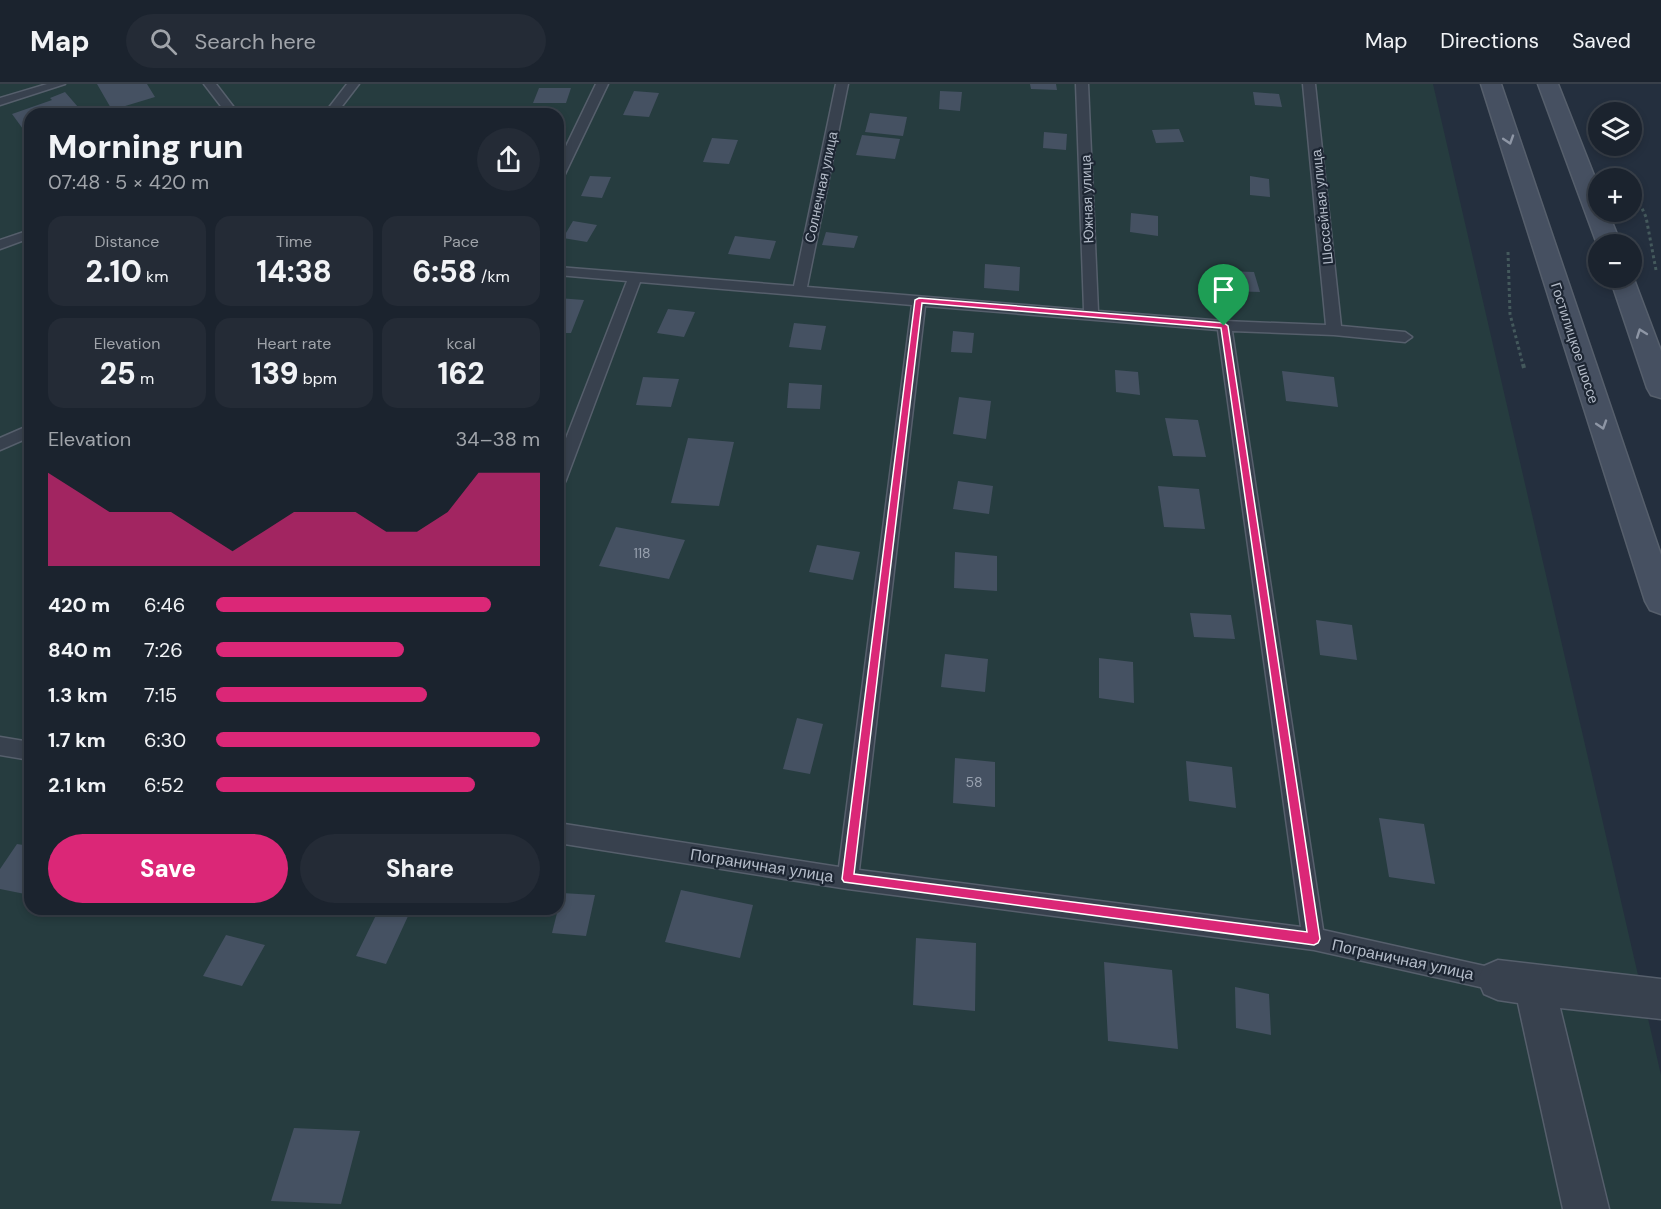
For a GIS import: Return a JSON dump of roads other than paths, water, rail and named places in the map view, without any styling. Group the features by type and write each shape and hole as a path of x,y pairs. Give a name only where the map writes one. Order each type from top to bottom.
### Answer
{"main road":[{"name":"Гостилицкое шоссе","path":"1491,84 1660,597"},
{"path":"1548,84 1605,234"},
{"path":"1626,288 1661,388"}],"street":[{"path":"1586,1209 1516,983 1661,999"}],"lane":[{"path":"0,102 59,84"},
{"path":"210,84 228,108"},
{"path":"335,108 353,84"},
{"path":"564,163 602,84"},
{"name":"Солнечная улица","path":"800,290 842,84"},
{"name":"Южная улица","path":"1082,84 1091,314"},
{"name":"Шоссейная улица","path":"1309,84 1334,330"},
{"path":"0,245 24,236"},
{"path":"564,271 1224,326 1334,330 1405,337"},
{"path":"564,464 635,277"},
{"path":"848,879 919,300"},
{"path":"1224,326 1314,939"},
{"path":"0,444 24,434"},
{"path":"0,746 24,750"},
{"name":"Пограничная улица","path":"564,834 848,879 1314,939 1516,983"}]}
